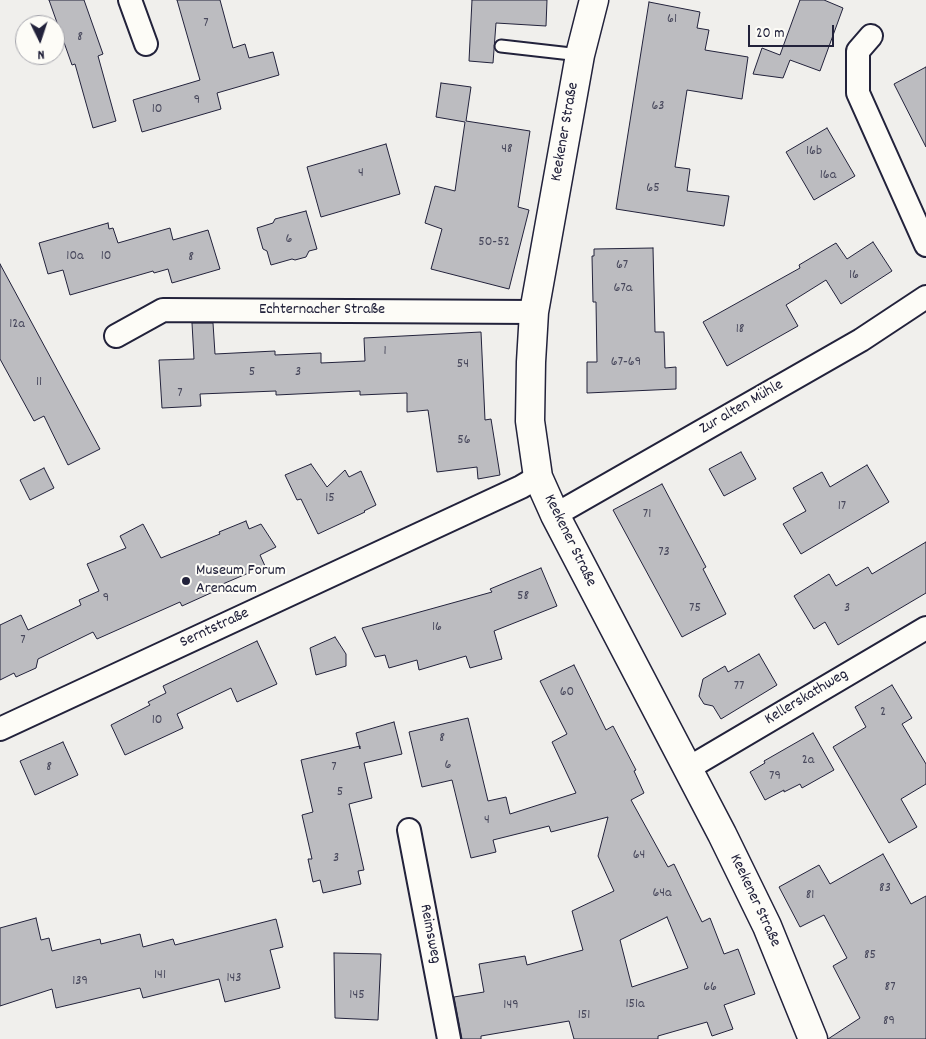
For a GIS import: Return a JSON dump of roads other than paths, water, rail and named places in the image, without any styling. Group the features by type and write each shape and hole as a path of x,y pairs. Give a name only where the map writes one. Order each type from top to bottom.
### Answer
{"main road":[{"name":"Keekener Straße","path":"594,0 580,55 534,312 530,422 538,477 555,515 768,926 813,1039"}],"street":[{"path":"130,0 146,44"},
{"path":"872,36 858,51 858,93 926,244"},
{"name":"Zur alten Mühle","path":"555,515 861,340 926,297"},
{"name":"Echternacher Straße","path":"116,336 163,310 534,312"},
{"name":"Serntstraße","path":"0,729 521,487 538,477"},
{"name":"Kellerskathweg","path":"688,769 926,628"},
{"name":"Reimsweg","path":"409,830 449,1039"}],"lane":[{"path":"501,46 580,55"}],"place":[{"name":"Museum Forum Arenacum","path":"186,581"}]}
